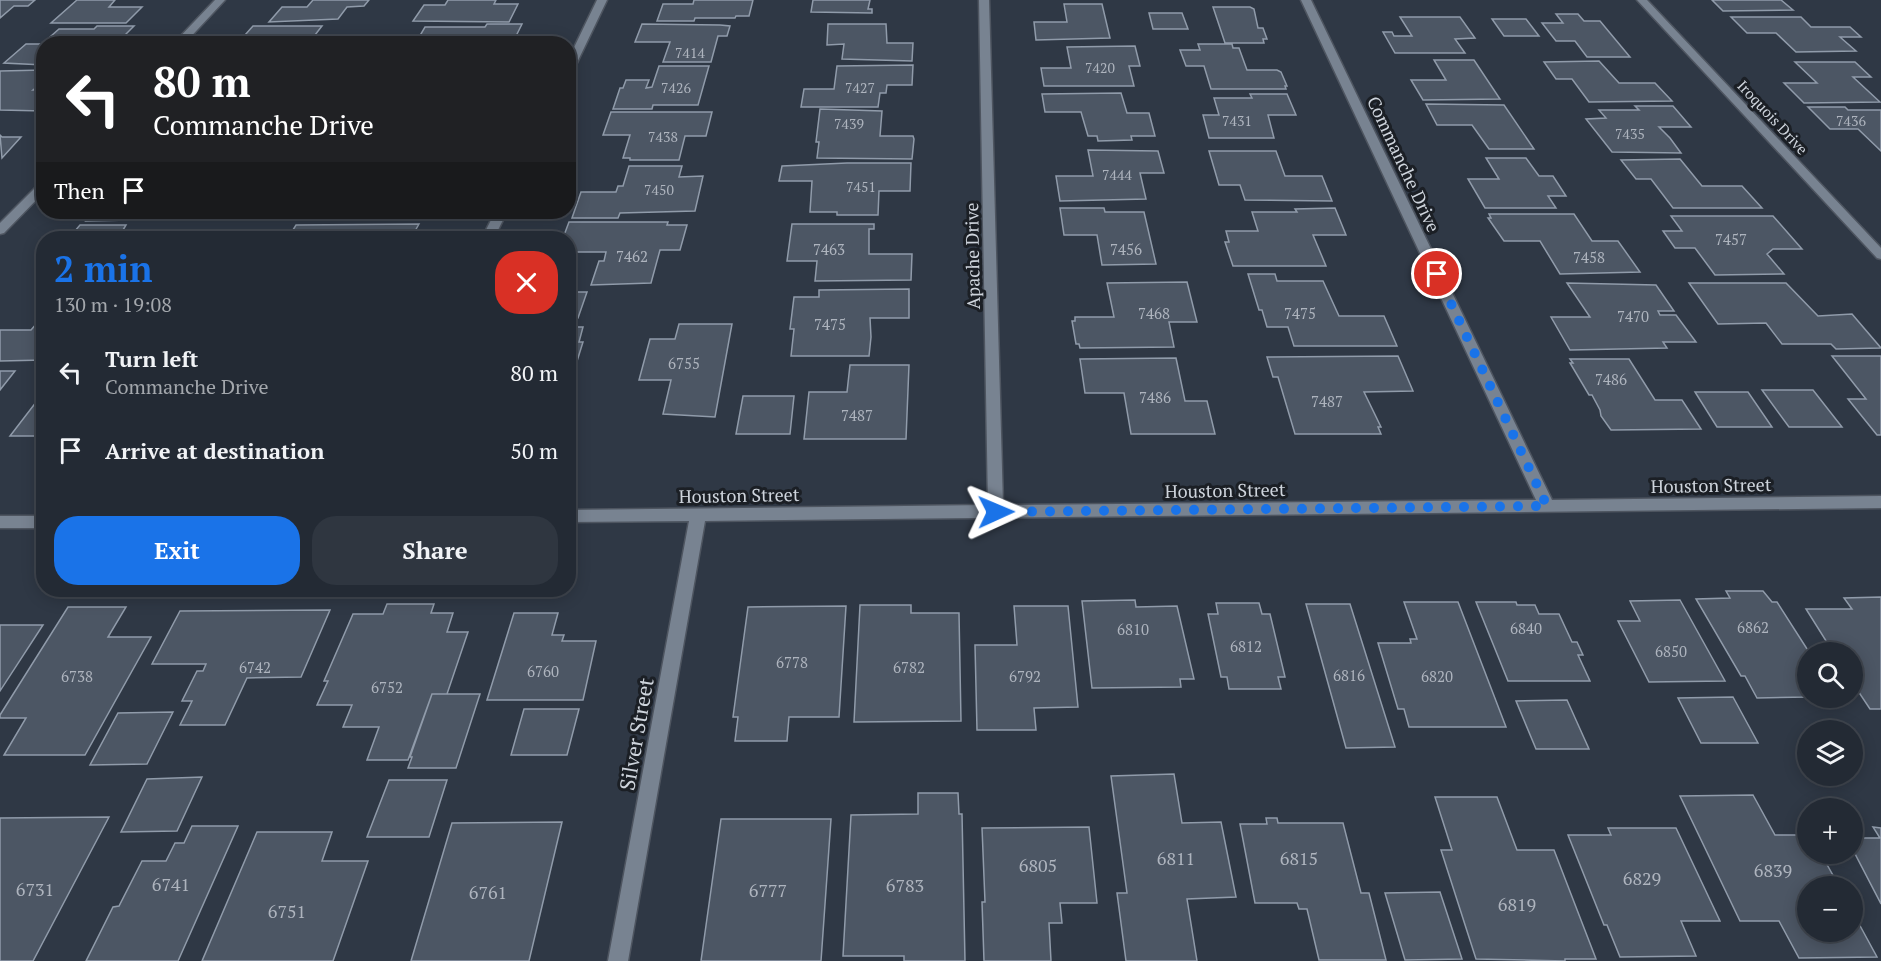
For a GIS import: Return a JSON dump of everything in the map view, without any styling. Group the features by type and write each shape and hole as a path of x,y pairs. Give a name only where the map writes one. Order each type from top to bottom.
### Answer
{"street":[{"path":"186,36 220,0"},
{"path":"576,54 602,0"},
{"name":"Apache Drive","path":"984,0 996,512"},
{"name":"Commanche Drive","path":"1306,0 1547,506"},
{"name":"Iroquois Drive","path":"1642,0 1881,255"},
{"path":"0,231 36,193"},
{"name":"Houston Street","path":"576,516 1881,502"},
{"name":"Silver Street","path":"618,961 698,515"},
{"path":"0,522 36,522"}],"building":[{"path":"0,0 35,0 28,6 14,6 0,18"},
{"path":"77,0 115,0 109,7 142,7 126,23 51,23"},
{"path":"313,0 369,0 364,6 347,7 338,19 269,22 282,7 307,7"},
{"path":"448,0 496,0 494,4 518,4 509,22 413,21 424,5 445,5"},
{"path":"694,0 753,0 749,16 695,18 694,21 657,21 663,4 693,4"},
{"path":"813,0 870,0 868,9 872,9 872,13 811,12"},
{"path":"1712,0 1781,0 1793,10 1723,11"},
{"path":"1064,4 1102,4 1110,38 1036,40 1034,22 1067,22"},
{"path":"1213,7 1250,7 1254,9 1258,28 1263,28 1267,39 1263,39 1264,43 1225,43"},
{"path":"1149,13 1182,13 1188,29 1153,29"},
{"path":"1556,14 1578,14 1584,21 1600,21 1630,57 1587,57 1575,41 1556,41 1542,23 1563,23"},
{"path":"1400,17 1460,17 1475,38 1455,39 1465,53 1395,53 1383,32 1392,32 1394,36 1412,36"},
{"path":"1731,17 1801,17 1811,27 1850,27 1861,37 1840,37 1856,51 1796,52 1776,33 1747,33"},
{"path":"1492,19 1526,19 1539,36 1504,36"},
{"path":"487,24 522,24 516,36 420,36 425,27 485,27"},
{"path":"642,24 730,26 727,36 718,36 711,62 663,62 670,42 635,42"},
{"path":"828,24 886,24 887,43 913,43 912,61 842,59 844,44 827,45"},
{"path":"97,26 134,26 124,36 51,36 59,29 94,29"},
{"path":"253,26 322,26 314,36 244,36"},
{"path":"26,44 36,44 36,65 4,63"},
{"path":"1198,44 1232,44 1233,48 1239,48 1247,70 1277,70 1281,72 1287,86 1285,86 1286,89 1211,89 1204,66 1186,66 1180,50 1200,50"},
{"path":"1135,46 1140,66 1129,66 1134,86 1044,86 1041,68 1071,68 1067,47"},
{"path":"1434,60 1474,60 1500,99 1423,100 1411,80 1446,80"},
{"path":"1599,61 1619,83 1655,83 1672,101 1589,102 1572,79 1556,79 1544,62"},
{"path":"1795,62 1855,62 1871,77 1853,77 1880,102 1804,103 1784,83 1817,83"},
{"path":"913,65 912,85 887,85 886,93 880,93 878,107 801,107 804,89 834,89 837,66"},
{"path":"659,66 709,66 698,105 653,105 652,109 613,109 620,88 623,88 626,80 649,80 646,88 652,87"},
{"path":"36,70 36,88 33,90 36,90 36,111 0,110 0,71"},
{"path":"1121,93 1127,113 1149,113 1155,136 1131,136 1132,140 1098,141 1097,136 1088,136 1081,112 1045,112 1042,94"},
{"path":"1250,94 1287,94 1296,115 1268,115 1274,138 1209,138 1203,115 1219,115 1214,98 1252,98"},
{"path":"1426,104 1504,105 1534,149 1489,149 1472,125 1437,125"},
{"path":"1635,106 1673,106 1691,127 1659,127 1681,153 1612,152 1586,119 1606,118 1599,110 1639,110"},
{"path":"1808,107 1881,110 1881,151 1858,129 1830,129"},
{"path":"820,109 882,111 880,136 913,136 912,159 817,158 819,142 816,142"},
{"path":"611,112 712,112 706,136 685,136 679,160 630,160 630,158 623,158 630,135 603,135"},
{"path":"0,135 2,137 21,137 2,158"},
{"path":"1088,150 1158,151 1164,173 1140,173 1146,199 1060,201 1056,176 1093,176"},
{"path":"1209,151 1276,151 1285,176 1322,176 1332,201 1245,200 1240,185 1219,185"},
{"path":"1486,158 1526,158 1539,176 1553,176 1566,196 1548,196 1556,208 1485,208 1468,179 1499,179"},
{"path":"1680,159 1702,186 1742,186 1762,208 1673,208 1651,179 1636,179 1621,160"},
{"path":"911,163 910,191 879,191 878,215 837,215 837,212 810,212 812,181 779,181 782,166"},
{"path":"629,166 682,166 679,177 703,176 695,211 620,213 618,218 576,218 576,206 581,192 616,192 618,186 623,186"},
{"path":"1060,208 1104,208 1105,212 1144,212 1156,264 1102,265 1097,235 1064,235"},
{"path":"1335,208 1346,235 1313,235 1326,266 1233,266 1225,242 1229,242 1226,231 1258,231 1252,212 1297,212 1295,209"},
{"path":"1489,214 1574,214 1592,241 1618,241 1640,272 1560,274 1540,241 1504,241 1488,218 1491,218"},
{"path":"1671,216 1773,216 1802,249 1773,249 1767,254 1784,274 1715,275 1695,248 1675,248 1663,231 1682,231"},
{"path":"88,219 177,219 86,221"},
{"path":"569,222 668,222 667,225 687,225 680,250 660,250 651,283 591,285 599,261 604,261 606,252 576,252 576,231 566,231"},
{"path":"419,224 415,231 292,231 296,225"},
{"path":"792,224 874,224 874,229 869,229 869,254 912,254 911,280 815,281 817,261 787,261"},
{"path":"80,225 126,225 123,230 186,230 185,231 75,231"},
{"path":"1248,274 1275,274 1277,281 1323,281 1339,316 1384,316 1397,346 1294,346 1288,327 1267,327"},
{"path":"1187,282 1197,322 1169,322 1174,347 1080,348 1079,344 1076,344 1072,321 1075,321 1075,317 1114,317 1107,283"},
{"path":"1567,283 1656,285 1674,311 1658,311 1660,315 1676,315 1696,342 1663,342 1667,348 1570,350 1551,317 1590,317"},
{"path":"1689,283 1786,283 1818,316 1852,314 1881,348 1836,349 1831,344 1782,344 1766,323 1718,324"},
{"path":"909,289 909,318 870,318 869,356 791,356 794,329 790,329 794,297 819,297 819,290"},
{"path":"576,292 587,292 578,318 576,318"},
{"path":"36,324 36,360 0,361 0,330 31,330"},
{"path":"679,324 732,324 715,417 663,414 671,380 639,380 650,339 675,339"},
{"path":"576,327 583,327 579,342 583,342 576,364"},
{"path":"1398,356 1413,391 1364,392 1381,427 1378,427 1381,434 1295,434 1278,377 1273,377 1267,357"},
{"path":"1832,356 1881,356 1881,435 1877,435 1848,399 1866,399"},
{"path":"1176,358 1185,401 1207,401 1215,434 1131,434 1124,393 1085,393 1080,359"},
{"path":"1570,359 1629,359 1655,400 1682,400 1701,429 1611,430 1601,416 1592,395 1589,395 1570,363 1573,363"},
{"path":"850,365 909,365 906,439 804,439 809,392 847,392"},
{"path":"0,371 15,371 0,390"},
{"path":"1762,390 1813,390 1842,427 1789,427"},
{"path":"1695,392 1748,392 1772,427 1717,427"},
{"path":"743,396 794,396 790,434 736,434"},
{"path":"36,402 36,436 10,436"},
{"path":"1726,591 1763,591 1772,602 1777,602 1803,642 1797,642 1797,697 1757,698 1745,676 1741,676 1696,599 1730,598"},
{"path":"1881,597 1881,709 1870,709 1863,698 1863,642 1827,642 1806,609 1852,609 1844,598"},
{"path":"1135,600 1136,607 1177,606 1194,679 1180,679 1181,687 1092,688 1082,601"},
{"path":"1680,600 1725,681 1649,682 1618,621 1640,621 1630,601"},
{"path":"1404,602 1458,602 1506,727 1409,727 1404,709 1398,709 1378,643 1411,643 1410,639 1417,639"},
{"path":"1476,602 1516,602 1517,605 1535,605 1539,614 1559,614 1572,642 1577,642 1583,655 1578,655 1590,681 1508,681"},
{"path":"1216,603 1259,603 1262,614 1270,614 1285,677 1278,677 1281,689 1229,689 1227,677 1221,677 1208,614 1218,614"},
{"path":"387,604 434,604 431,613 453,613 447,632 468,632 447,694 432,694 408,760 367,760 379,727 343,727 352,705 317,705 328,681 324,681 353,614 383,614"},
{"path":"1306,604 1350,604 1395,747 1346,748"},
{"path":"860,605 911,605 911,613 959,613 961,721 854,722"},
{"path":"846,606 839,717 789,717 787,741 735,741 738,717 733,717 748,607"},
{"path":"1014,606 1068,606 1078,707 1034,708 1036,730 977,730 975,645 1017,645"},
{"path":"68,607 126,607 108,637 151,637 85,755 4,755 26,718 0,718 0,715"},
{"path":"330,610 301,677 247,678 225,725 180,725 192,701 182,701 197,671 203,671 206,664 152,664 180,611"},
{"path":"514,613 558,613 552,635 564,635 562,641 596,641 583,700 487,700"},
{"path":"0,625 43,625 0,691"},
{"path":"432,694 480,694 456,768 408,768 412,757 410,757"},
{"path":"1733,697 1758,743 1701,743 1678,698"},
{"path":"1567,700 1589,749 1536,749 1516,701"},
{"path":"524,709 579,709 567,755 511,755"},
{"path":"173,712 147,764 90,765 118,713"},
{"path":"1174,774 1182,823 1221,822 1236,897 1187,899 1197,961 1126,961 1117,893 1127,893 1111,776"},
{"path":"202,777 177,831 121,832 147,779"},
{"path":"389,780 447,780 429,837 367,837"},
{"path":"918,793 958,793 959,814 962,814 965,961 904,961 904,956 843,956 851,815 918,814"},
{"path":"1753,795 1775,835 1797,835 1797,864 1827,864 1833,876 1797,876 1797,942 1863,942 1863,931 1877,957 1799,958 1779,921 1740,921 1680,796"},
{"path":"1435,797 1497,797 1517,850 1554,850 1596,959 1565,959 1565,961 1476,959 1441,850 1452,850"},
{"path":"109,817 33,961 0,961 0,818"},
{"path":"1266,818 1277,818 1278,823 1343,823 1361,893 1369,893 1386,960 1319,960 1307,909 1299,909 1297,903 1255,903 1240,824 1267,824"},
{"path":"721,819 831,819 821,961 701,961"},
{"path":"562,822 529,961 411,961 452,823"},
{"path":"192,826 238,826 178,961 86,961 113,907 119,906 142,861 166,861 175,843 184,843"},
{"path":"1089,827 1097,903 1060,903 1062,923 1049,923 1051,961 984,961 982,902 985,902 982,828"},
{"path":"1873,827 1881,828 1881,904 1860,864 1863,864 1863,838 1880,838"},
{"path":"1608,828 1676,828 1720,921 1681,921 1696,956 1620,957 1607,925 1604,925 1568,835 1611,835"},
{"path":"257,832 332,832 322,861 368,861 333,961 202,961"},
{"path":"1440,892 1462,959 1405,960 1385,893"}],"route":[{"path":"996,512 1547,506 1437,274"}]}
